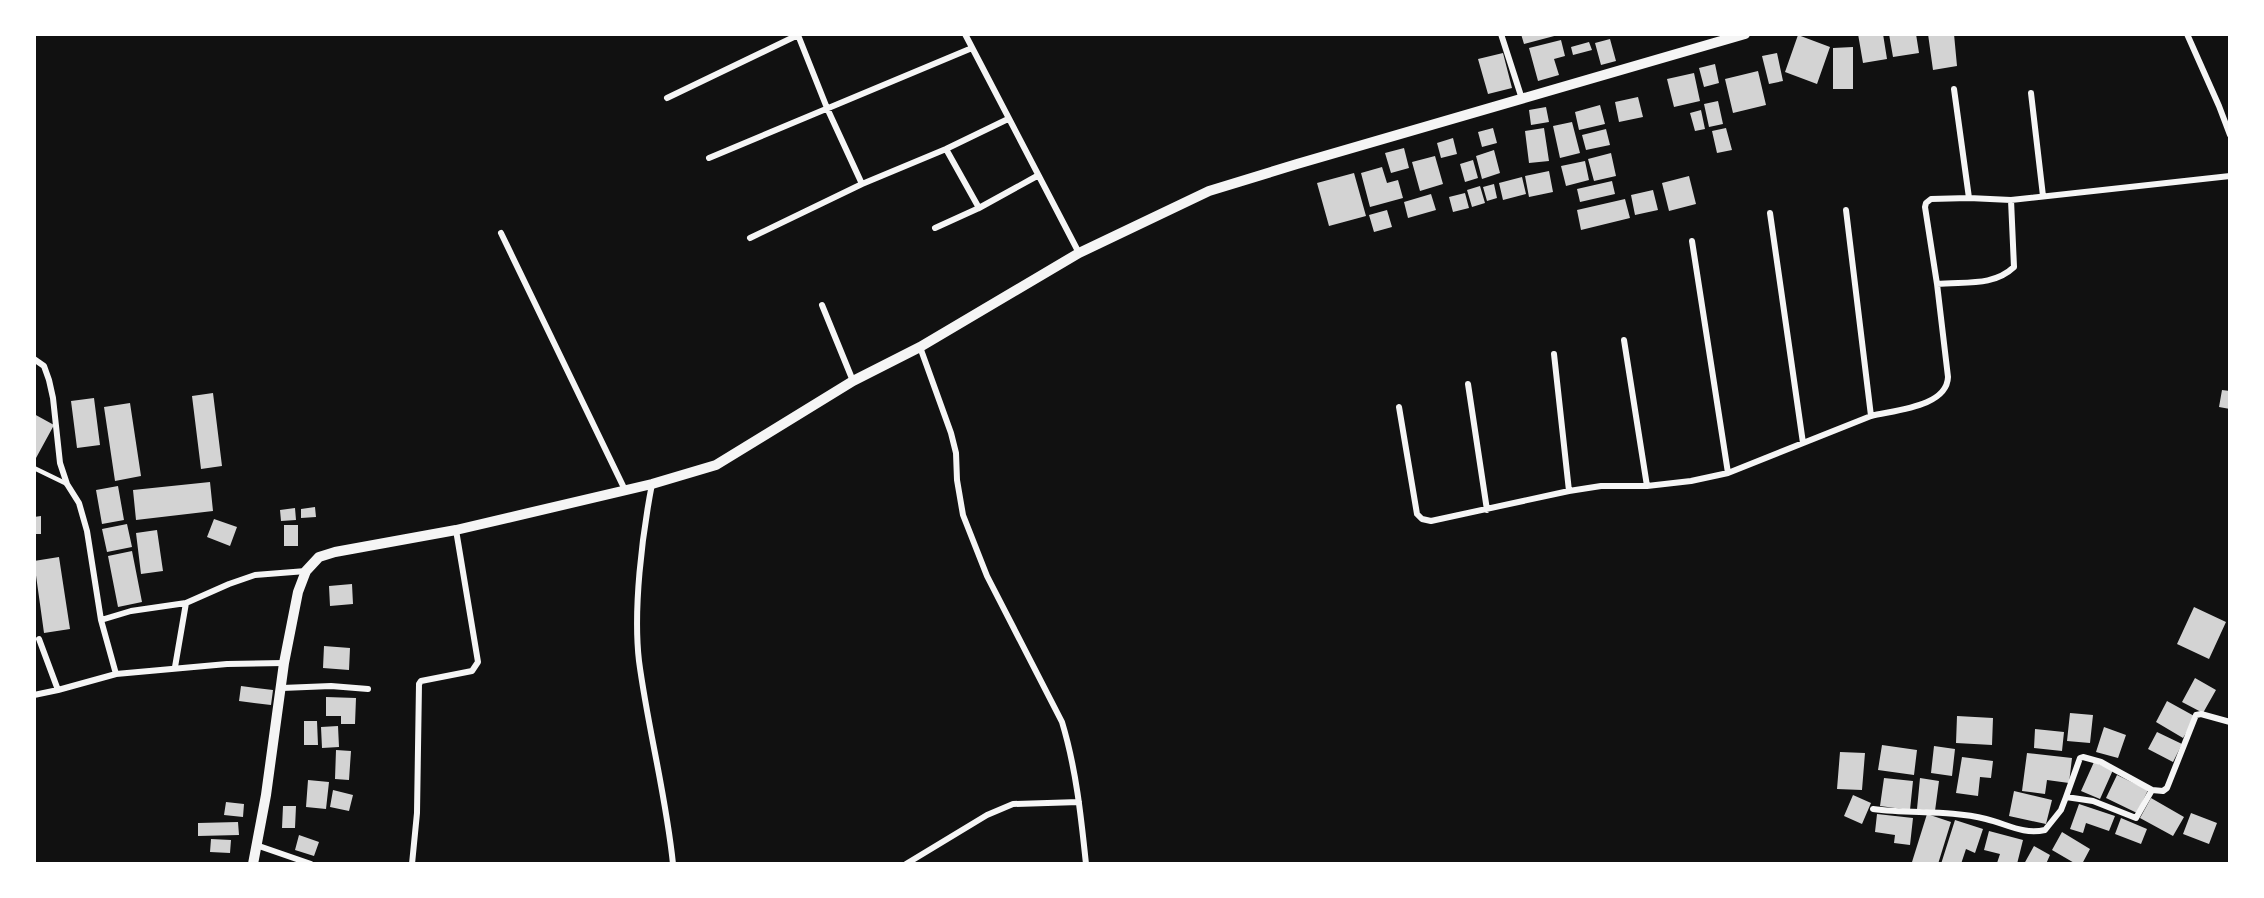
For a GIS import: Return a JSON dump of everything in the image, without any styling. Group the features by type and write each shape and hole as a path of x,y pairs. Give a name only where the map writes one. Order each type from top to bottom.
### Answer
{"street":[{"path":"965,34 1079,253"},
{"path":"1501,34 1522,99"},
{"path":"253,864 266,795 284,663 298,592 306,571 319,557 335,552 456,530 652,484 716,465 852,381 920,347 1079,253 1209,191 1745,34"},
{"path":"2187,34 2219,106 2229,135"},
{"path":"667,98 798,35 827,108 862,184"},
{"path":"709,158 972,48"},
{"path":"1954,89 1969,198"},
{"path":"2031,93 2043,196"},
{"path":"750,238 862,184 946,149 1008,119"},
{"path":"946,149 979,208"},
{"path":"935,228 979,208 1037,176"},
{"path":"1400,406 1417,514 1422,519 1431,521 1569,491 1601,486 1647,486 1691,481 1728,473 1871,416 1929,402 1943,393 1948,385 1937,284 1925,207 1931,199 2011,200 2229,176"},
{"path":"1937,284 1991,281 2006,275 2014,267 2011,200"},
{"path":"1846,210 1871,416"},
{"path":"1770,213 1803,443"},
{"path":"501,233 625,490"},
{"path":"1692,241 1728,473"},
{"path":"822,305 852,381"},
{"path":"1624,340 1647,486"},
{"path":"920,347 951,433 956,453 957,480 963,515 987,576 1062,722 1079,802 1086,864"},
{"path":"1554,354 1569,491"},
{"path":"34,359 44,366 49,380 58,454 67,484 79,503 87,531 101,620 116,674"},
{"path":"1468,384 1487,510"},
{"path":"652,484 645,521 638,613 639,660 666,808 673,864"},
{"path":"412,864 417,813 419,684 422,681 472,671 478,662 456,530"},
{"path":"101,620 130,611 186,603 255,575 306,571"},
{"path":"175,667 186,603"},
{"path":"39,639 58,690"},
{"path":"34,695 116,674 175,667 284,663"},
{"path":"282,688 331,686 368,689"},
{"path":"1873,809 1899,813 1946,812 1986,819 2019,831 2045,830 2061,810 2078,761 2083,757 2101,762 2152,790 2163,791 2167,788 2196,715 2201,714 2229,722"},
{"path":"2067,797 2111,807 2134,819 2138,816 2152,790"},
{"path":"906,864 987,815 1013,804 1079,802"},
{"path":"256,845 311,864"}],"lane":[{"path":"34,468 67,484"}],"building":[{"path":"1521,34 1558,34 1558,35 1524,44"},
{"path":"1858,34 1883,34 1887,59 1863,63"},
{"path":"1889,34 1916,34 1919,53 1893,57"},
{"path":"1928,34 1954,34 1957,66 1933,70"},
{"path":"1798,35 1830,47 1817,84 1785,72"},
{"path":"1610,39 1616,61 1601,65 1595,43"},
{"path":"1561,40 1565,56 1554,59 1559,75 1538,81 1529,48"},
{"path":"1589,42 1592,50 1573,55 1571,47"},
{"path":"1853,47 1853,89 1833,89 1833,48"},
{"path":"1503,53 1512,88 1488,94 1478,59"},
{"path":"1777,53 1783,81 1769,84 1762,56"},
{"path":"1715,64 1719,83 1704,87 1699,68"},
{"path":"1758,71 1766,105 1733,113 1725,79"},
{"path":"1694,73 1700,101 1674,107 1667,79"},
{"path":"1638,97 1643,117 1619,122 1615,102"},
{"path":"1718,101 1723,124 1709,127 1704,104"},
{"path":"1600,105 1605,124 1579,130 1575,112"},
{"path":"1546,107 1549,122 1531,125 1529,110"},
{"path":"1701,110 1705,129 1695,131 1690,113"},
{"path":"1572,122 1580,153 1560,158 1553,126"},
{"path":"1493,128 1497,143 1482,147 1478,132"},
{"path":"1544,128 1549,161 1529,163 1525,131"},
{"path":"1726,128 1732,150 1717,153 1712,131"},
{"path":"1606,129 1610,145 1586,150 1582,135"},
{"path":"1453,138 1457,154 1441,158 1437,143"},
{"path":"1404,148 1409,168 1391,173 1385,153"},
{"path":"1494,150 1500,173 1482,179 1476,156"},
{"path":"1611,153 1616,176 1594,181 1588,159"},
{"path":"1435,156 1443,184 1420,191 1412,162"},
{"path":"1473,160 1478,178 1465,182 1460,164"},
{"path":"1585,161 1589,180 1566,186 1561,166"},
{"path":"1382,167 1387,183 1398,180 1403,198 1370,207 1361,173"},
{"path":"1549,171 1553,192 1529,197 1525,176"},
{"path":"1354,173 1366,216 1329,226 1317,183"},
{"path":"1689,176 1696,204 1669,211 1662,183"},
{"path":"1522,177 1526,194 1503,200 1499,183"},
{"path":"1612,181 1615,194 1580,202 1577,189"},
{"path":"1494,184 1497,198 1487,201 1483,187"},
{"path":"1480,186 1485,203 1472,207 1467,190"},
{"path":"1653,190 1658,210 1635,215 1631,195"},
{"path":"1465,193 1469,208 1453,212 1449,197"},
{"path":"1431,194 1436,210 1408,218 1404,202"},
{"path":"1625,199 1630,218 1581,230 1577,210"},
{"path":"1387,210 1392,227 1374,232 1369,215"},
{"path":"2222,390 2230,391 2230,409 2219,407"},
{"path":"213,393 222,466 201,469 192,396"},
{"path":"94,398 100,445 77,448 71,401"},
{"path":"130,403 141,476 115,481 104,407"},
{"path":"34,414 54,425 36,458 34,457"},
{"path":"210,482 213,511 136,520 133,490"},
{"path":"118,486 124,520 102,524 96,490"},
{"path":"315,507 316,517 301,518 301,509"},
{"path":"295,508 296,520 281,521 280,510"},
{"path":"41,516 41,534 34,534 34,517"},
{"path":"214,519 237,527 230,546 207,537"},
{"path":"127,524 132,547 107,552 102,529"},
{"path":"284,525 298,525 298,546 284,546"},
{"path":"157,530 163,571 141,574 136,533"},
{"path":"132,551 142,602 118,607 108,556"},
{"path":"59,557 70,629 44,633 34,561"},
{"path":"352,584 353,604 330,606 329,586"},
{"path":"2194,607 2226,622 2209,659 2177,644"},
{"path":"324,646 350,648 349,670 323,668"},
{"path":"2195,678 2216,690 2203,713 2182,702"},
{"path":"241,686 273,690 271,705 239,701"},
{"path":"326,697 356,698 355,724 341,724 341,716 326,716"},
{"path":"2167,701 2196,717 2183,738 2156,722"},
{"path":"2070,713 2093,715 2090,743 2067,741"},
{"path":"1957,716 1993,718 1992,745 1956,743"},
{"path":"304,721 317,721 318,745 304,745"},
{"path":"338,726 339,747 322,748 321,727"},
{"path":"2104,727 2126,735 2118,758 2096,752"},
{"path":"2035,729 2064,732 2062,751 2034,748"},
{"path":"2157,732 2182,744 2173,762 2148,749"},
{"path":"1882,745 1917,750 1914,775 1878,770"},
{"path":"1934,746 1955,749 1952,776 1931,773"},
{"path":"336,750 351,751 349,780 335,779"},
{"path":"1840,752 1865,753 1862,790 1837,789"},
{"path":"2027,753 2072,758 2069,783 2047,780 2045,794 2022,791"},
{"path":"1962,757 1993,761 1991,778 1980,777 1978,796 1956,793"},
{"path":"2094,762 2113,770 2100,799 2081,791"},
{"path":"2117,775 2148,790 2137,813 2106,798"},
{"path":"1884,778 1913,781 1910,810 1880,806"},
{"path":"1920,778 1939,781 1935,811 1917,809"},
{"path":"308,780 329,782 326,809 306,807"},
{"path":"333,790 353,795 349,811 330,807"},
{"path":"2014,791 2052,800 2046,824 2009,816"},
{"path":"1853,795 1871,803 1862,824 1844,816"},
{"path":"2151,798 2184,817 2173,836 2140,818"},
{"path":"226,802 244,804 243,817 224,815"},
{"path":"2079,804 2115,816 2109,831 2086,823 2083,833 2070,829"},
{"path":"283,806 296,806 295,828 282,828"},
{"path":"2191,813 2217,823 2209,844 2183,834"},
{"path":"1877,814 1913,818 1910,845 1894,843 1895,835 1875,832"},
{"path":"1927,814 1951,822 1938,864 1916,864 1912,862"},
{"path":"2121,818 2147,829 2141,844 2115,834"},
{"path":"1955,820 1983,829 1975,853 1966,849 1961,864 1941,864"},
{"path":"238,822 239,835 198,836 198,823"},
{"path":"1989,831 2023,840 2017,864 1997,863 2000,854 1984,850"},
{"path":"2062,832 2090,849 2082,864 2076,864 2052,850"},
{"path":"299,835 319,842 314,856 295,850"},
{"path":"211,839 231,840 230,853 210,852"},
{"path":"2034,846 2050,855 2046,864 2024,864"}]}
